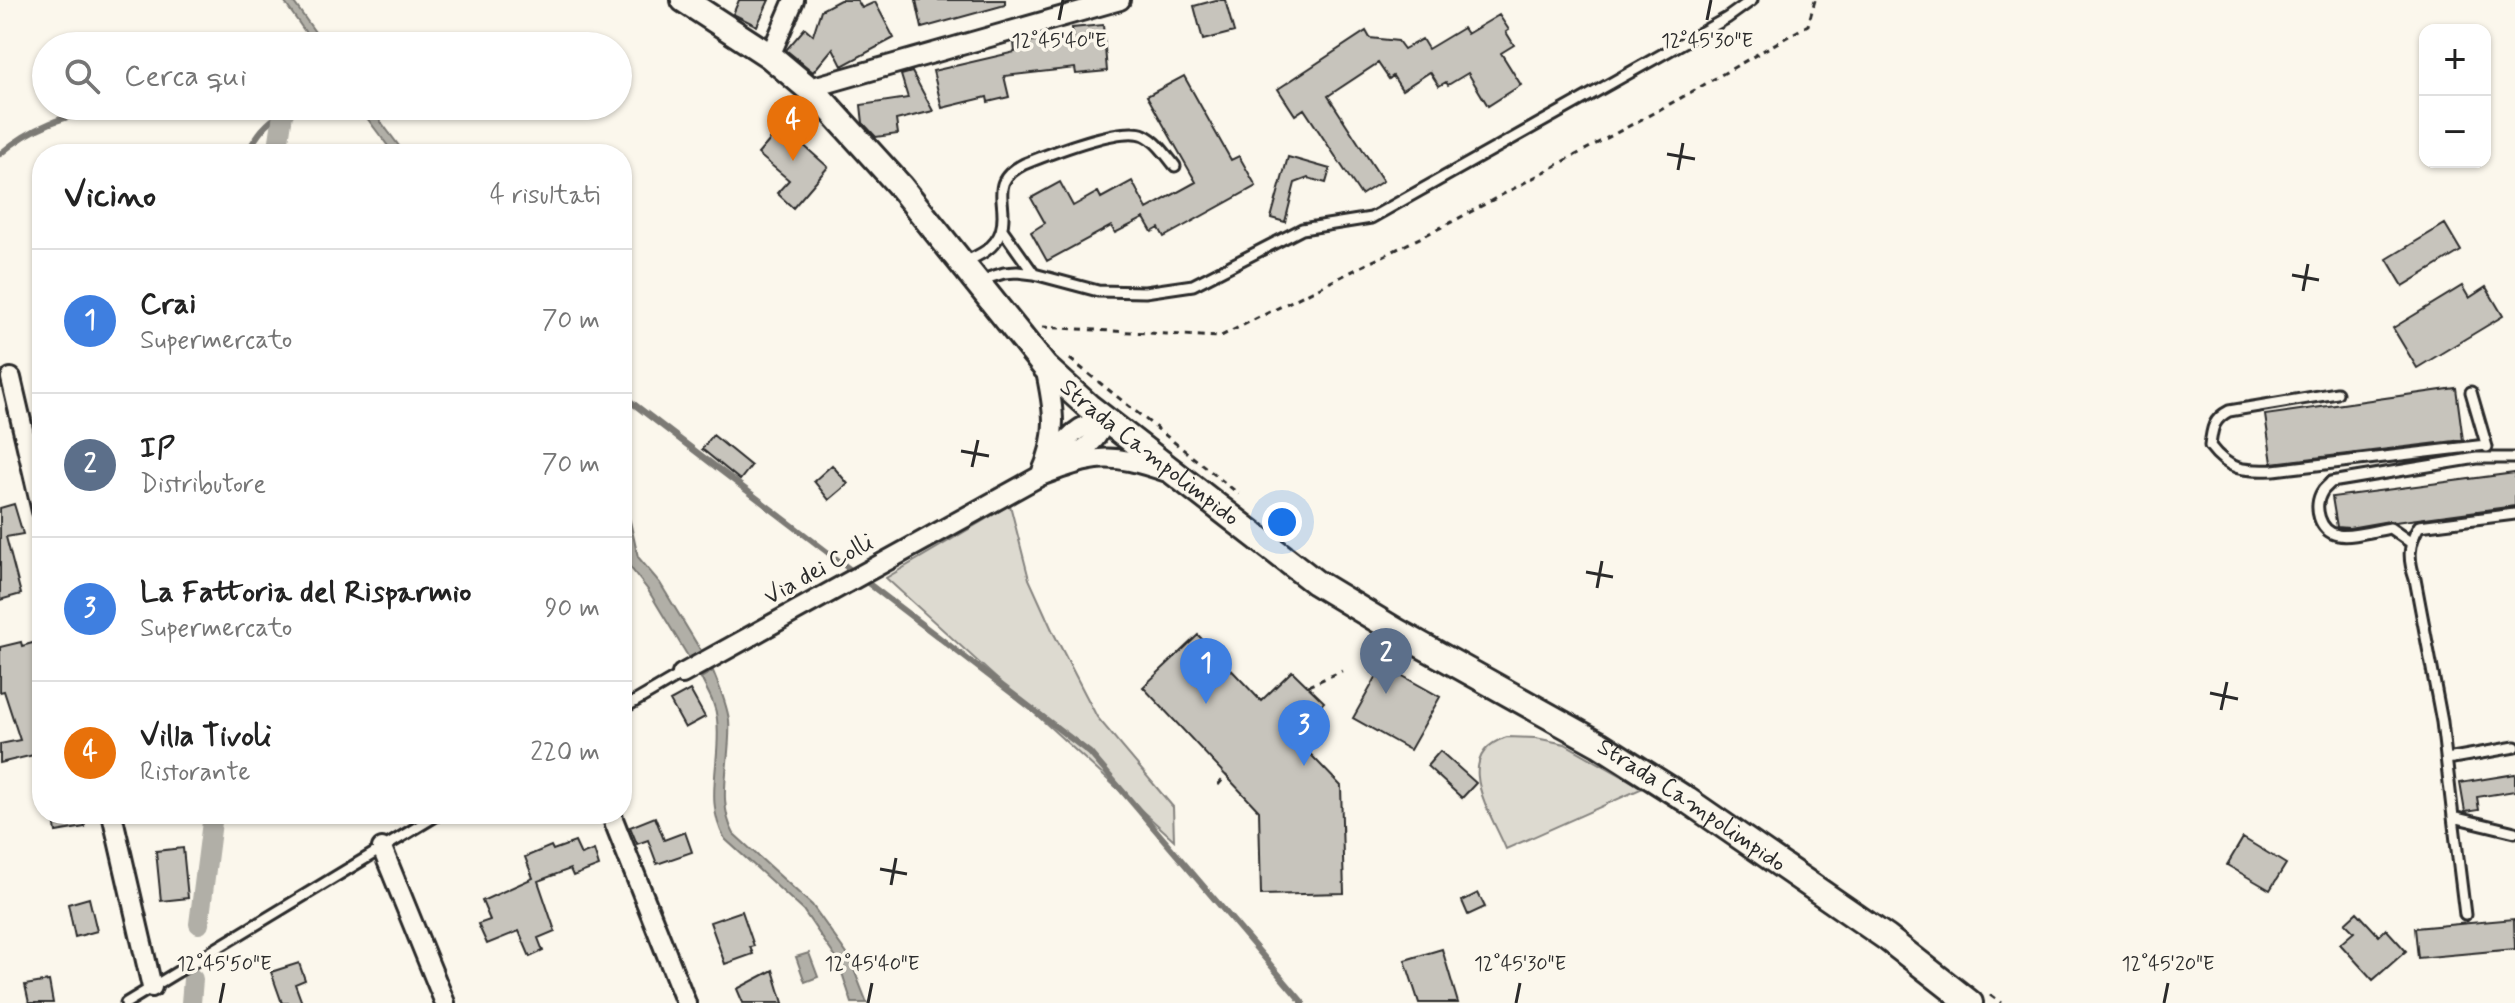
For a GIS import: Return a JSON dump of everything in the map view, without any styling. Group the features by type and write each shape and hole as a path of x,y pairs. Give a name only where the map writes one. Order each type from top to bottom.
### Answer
{"street":[{"name":"Strada Campolimpido","path":"684,0 770,56 810,88 900,186 1045,367 1072,393 1177,476 1297,568 1350,604 1599,744 1687,800 1887,938 1970,1003"},
{"path":"770,56 794,0"},
{"path":"810,88 1120,0"},
{"path":"1040,476 1051,450 1054,426 1045,367"},
{"path":"11,378 32,468"},
{"name":"Via dei Colli","path":"1040,476 1070,435 1085,425 1105,419"},
{"name":"Via dei Colli","path":"682,674 1040,476 1079,462 1103,458 1128,460 1177,476"},
{"path":"114,824 152,987"},
{"path":"615,824 686,1003"},
{"path":"382,848 445,1003"}],"lane":[{"path":"981,285 1004,273 1034,274 1098,291 1145,292 1193,285 1302,229 1371,218 1727,18 1752,0"},
{"path":"1034,274 1002,229 1000,199 1006,178 1017,167 1113,135 1133,132 1151,139 1175,166"},
{"path":"962,263 990,247 1002,229"},
{"path":"2471,392 2490,458"},
{"path":"2337,393 2229,411 2218,416 2212,428 2210,446 2229,466 2261,471 2486,445"},
{"path":"2410,542 2390,528 2338,536 2327,530 2320,519 2318,506 2321,492 2331,482 2477,458 2515,458"},
{"path":"2465,915 2447,759 2410,563 2410,542 2419,526 2515,514"},
{"name":"Via dei Colli","path":"632,703 682,674"},
{"path":"2447,759 2515,747"},
{"path":"2453,817 2515,832"},
{"path":"126,1003 422,824"}],"path":[{"path":"1030,327 1219,337 1450,223 1679,99 1808,25 1815,0"},
{"path":"1308,686 1342,671"},
{"path":"1218,785 1227,775"}],"shaded area":[{"path":"283,0 292,0 315,32 305,32"},
{"path":"368,120 380,120 398,144 386,144"},
{"path":"1010,505 1029,579 1053,632 1097,717 1173,807 1174,840 886,578"},
{"path":"632,530 638,557 660,583 701,651 689,658 632,569"},
{"path":"713,671 729,720 725,793 728,821 734,834 812,905 849,957 867,1003 852,1003 838,961 803,910 725,839 715,810 716,713 701,678"},
{"path":"1507,737 1536,738 1565,744 1643,788 1506,849 1485,802 1478,771 1481,757 1490,746"},
{"path":"809,953 818,977 805,982 796,957"}],"building":[{"path":"739,0 769,0 757,26 733,14"},
{"path":"840,0 857,0 862,8 875,2 894,38 842,66 833,48 813,72 786,50 805,28 813,35 821,10"},
{"path":"916,0 1005,0 1005,5 922,28"},
{"path":"1225,0 1234,32 1203,40 1194,6"},
{"path":"1499,15 1514,45 1501,53 1521,85 1488,106 1468,73 1448,85 1446,82 1439,86 1430,72 1402,90 1393,76 1389,79 1378,63 1328,96 1383,181 1361,195 1304,109 1295,115 1278,89 1366,31 1370,38 1398,41 1404,49 1422,39 1428,49 1463,28 1467,34"},
{"path":"1103,25 1107,71 1076,74 1075,68 1004,76 1009,97 988,102 987,97 942,108 933,71 1015,52 1014,43 1073,37 1072,28"},
{"path":"912,72 933,111 896,120 898,134 876,137 863,123 861,105 908,98 901,75"},
{"path":"1184,76 1231,160 1239,156 1256,186 1164,237 1159,228 1152,232 1144,218 1115,233 1111,226 1047,261 1031,232 1045,223 1031,198 1060,182 1073,206 1098,192 1101,198 1132,181 1147,209 1196,182 1147,96"},
{"path":"782,126 828,167 793,208 777,193 789,180 758,154"},
{"path":"1288,157 1330,169 1326,183 1308,178 1295,183 1285,222 1271,218"},
{"path":"2445,224 2461,251 2403,286 2387,259"},
{"path":"2462,286 2469,298 2486,287 2503,316 2417,368 2393,328"},
{"path":"2456,388 2463,440 2272,463 2265,415"},
{"path":"713,435 751,466 740,480 702,449"},
{"path":"832,465 848,484 829,500 814,481"},
{"path":"2515,473 2515,506 2337,527 2332,497"},
{"path":"14,504 23,534 6,537 21,594 0,600 0,508"},
{"path":"1198,635 1261,701 1292,671 1324,702 1292,735 1341,786 1344,893 1261,895 1259,811 1143,687"},
{"path":"21,642 22,646 32,643 32,755 0,763 0,744 20,740 4,691 0,692 0,647"},
{"path":"1383,665 1440,697 1410,750 1353,718"},
{"path":"690,690 705,717 685,728 670,701"},
{"path":"1440,751 1476,783 1462,798 1427,766"},
{"path":"2515,774 2515,791 2477,797 2479,810 2465,812 2460,783"},
{"path":"655,817 664,840 685,832 692,852 657,864 648,840 637,844 630,827"},
{"path":"55,824 85,824 85,827 56,832"},
{"path":"2243,838 2286,864 2270,890 2227,865"},
{"path":"575,842 581,855 594,850 599,866 573,876 570,869 538,881 555,931 538,938 543,951 530,957 519,931 487,944 478,924 490,920 482,901 533,878 525,857 551,846 553,850"},
{"path":"183,848 188,898 161,901 156,851"},
{"path":"1478,893 1485,907 1468,915 1462,901"},
{"path":"89,898 97,931 75,937 68,904"},
{"path":"742,911 754,946 750,947 753,954 725,964 710,922"},
{"path":"2357,912 2379,936 2386,929 2406,951 2373,980 2340,944 2354,932 2345,923"},
{"path":"2514,919 2515,949 2418,958 2415,928"},
{"path":"1442,949 1458,1003 1419,1003 1405,960"},
{"path":"299,963 305,980 295,984 302,1003 282,1003 271,972"},
{"path":"773,970 783,1003 743,1003 737,989"},
{"path":"49,981 53,1003 29,1003 25,985"}],"waterway":[{"path":"0,154 25,136 59,120"},
{"path":"252,144 273,120"},
{"path":"278,144 282,120"},
{"path":"632,403 1090,753 1303,1003"},
{"path":"199,924 212,824"},
{"path":"191,1003 193,979"}],"place":[{"name":"Villa Tivoli","path":"793,161"},
{"name":"IP","path":"1386,694"},
{"name":"Crai","path":"1206,704"},
{"name":"La Fattoria del Risparmio","path":"1304,766"}]}
